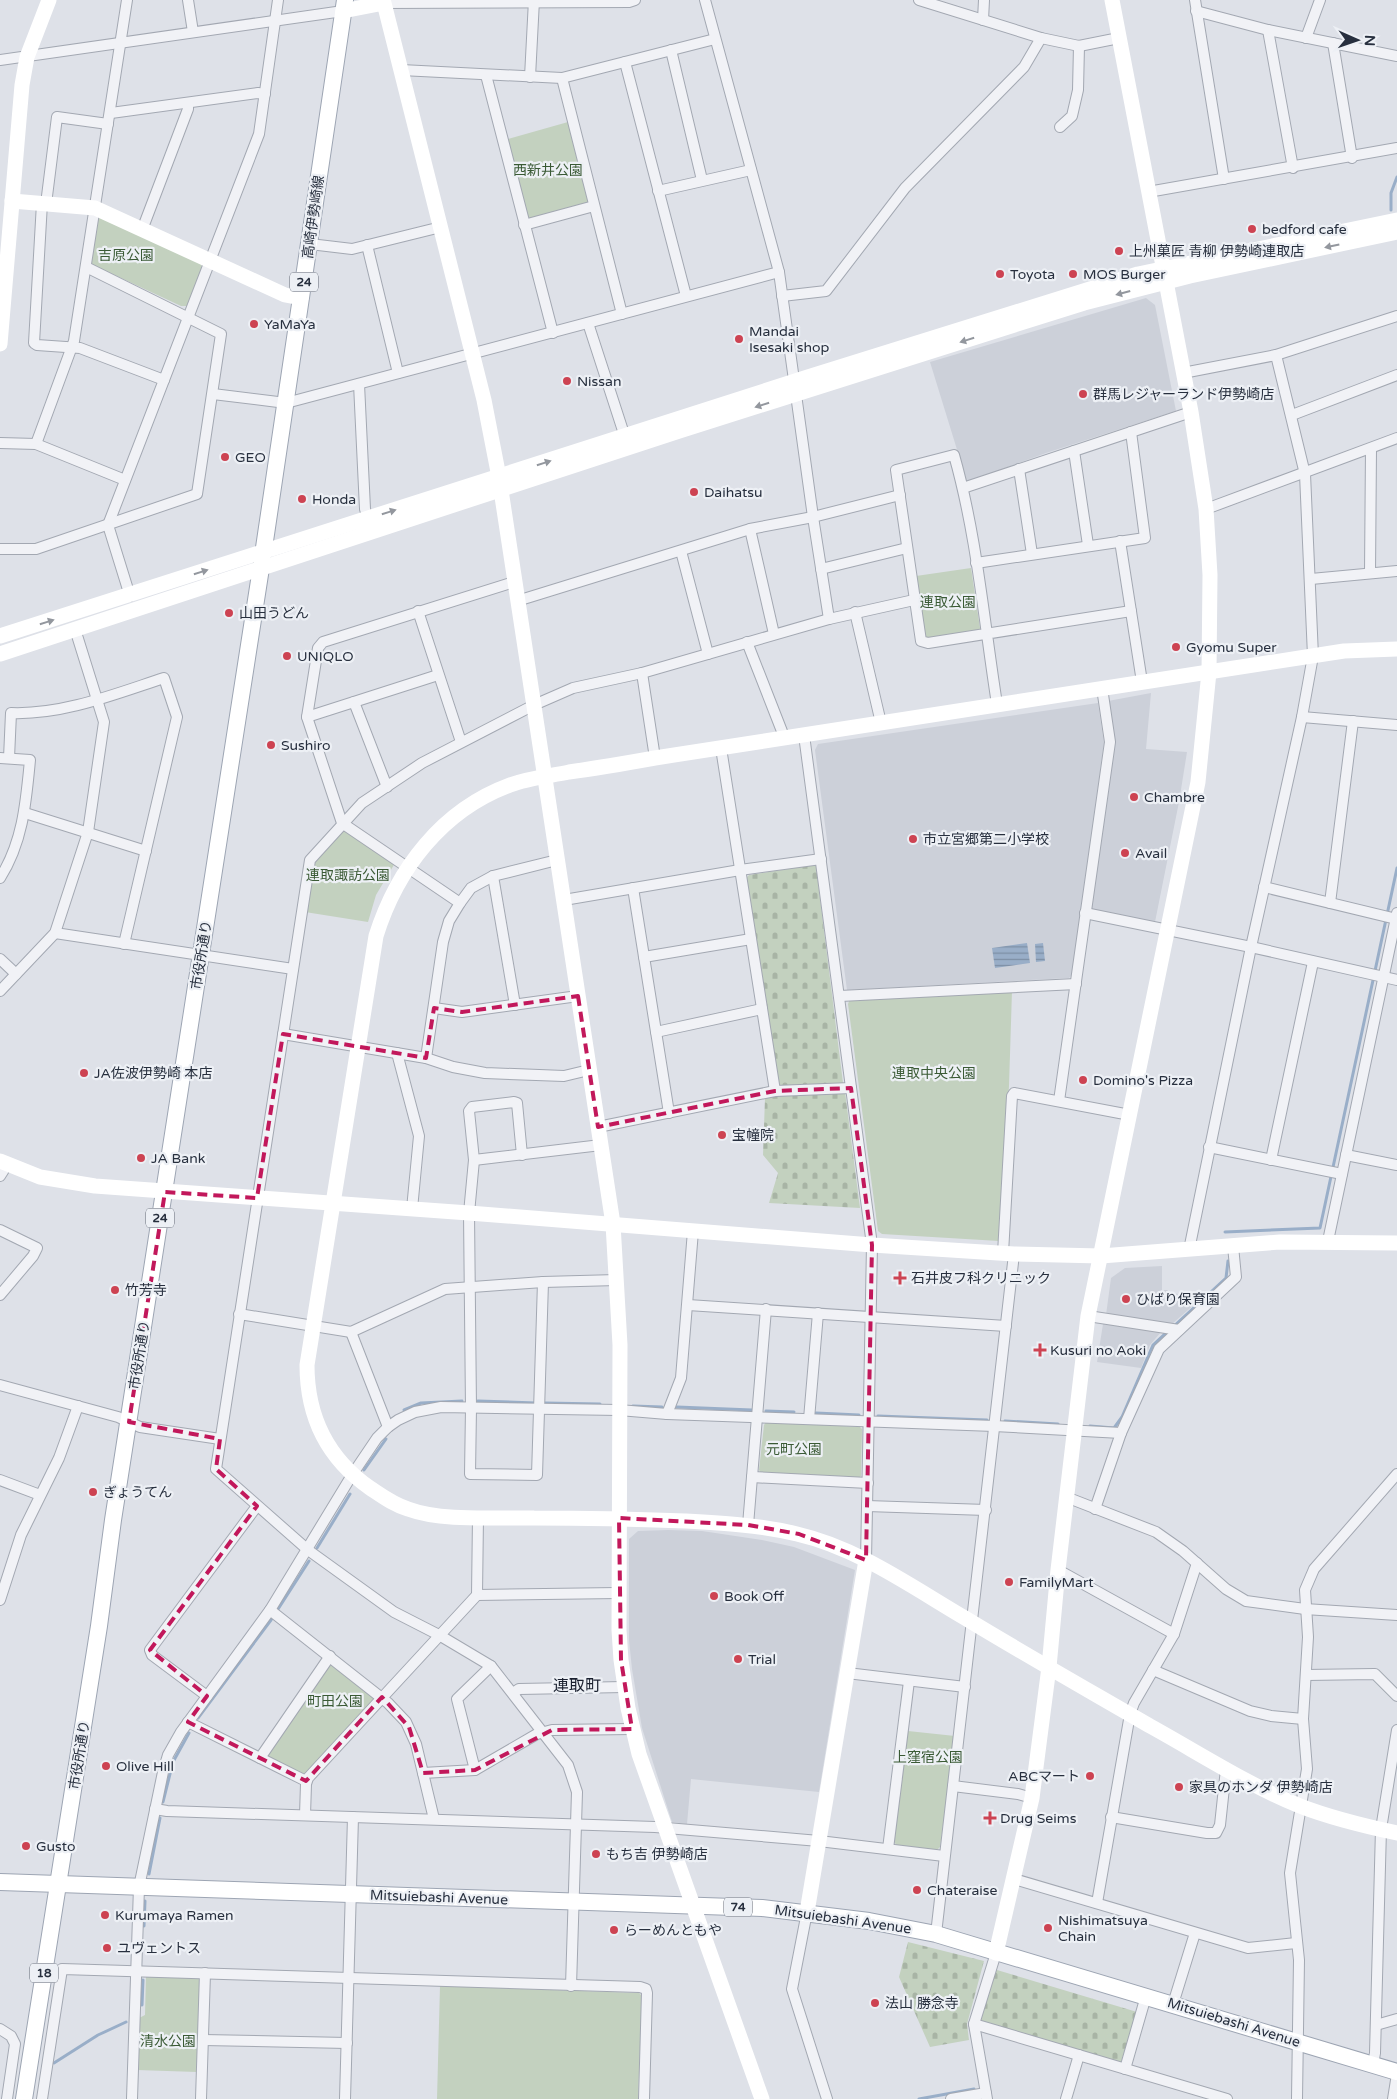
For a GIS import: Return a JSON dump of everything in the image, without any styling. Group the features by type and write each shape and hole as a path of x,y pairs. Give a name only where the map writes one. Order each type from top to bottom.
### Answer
{"main road":[{"name":"高崎伊勢崎線","path":"264,552 344,6"},
{"name":"市役所通り","path":"24,2099 99,1626 112,1520 129,1422 264,552"},
{"name":"Mitsuiebashi Avenue","path":"0,1882 692,1905 806,1912 869,1921 936,1934 1373,2064 1397,2073"}],"street":[{"path":"0,344 6,201 22,85 27,57 49,0"},
{"path":"36,444 72,348 111,113 119,43 127,0"},
{"path":"188,0 194,32"},
{"path":"130,596 108,525 259,134 278,0"},
{"path":"0,60 276,21 344,6 384,3 629,2 635,0"},
{"path":"705,0 779,272 812,517 829,619"},
{"path":"919,0 1041,38 1079,46 1119,38"},
{"path":"983,20 984,0"},
{"path":"951,2099 986,2096 974,2024 996,1953 1032,1798 1088,1316 1198,782 1209,672 1210,575 1206,509 1183,372 1112,0"},
{"path":"1194,0 1224,179"},
{"path":"1306,38 1320,0"},
{"path":"530,77 533,1"},
{"path":"384,3 484,400 534,705 613,1224 617,1280 619,1410 618,1593 624,1687 632,1729 664,1828 762,2099"},
{"path":"1196,11 1268,30 1397,56"},
{"path":"1268,30 1293,168"},
{"path":"782,296 826,290 905,188 1024,67 1041,38"},
{"path":"401,70 562,78 715,39"},
{"path":"1333,43 1352,158"},
{"path":"1060,126 1072,116 1078,90 1079,46"},
{"path":"671,50 702,180"},
{"path":"625,62 686,296"},
{"path":"486,75 553,333"},
{"path":"562,78 622,314"},
{"path":"111,113 258,93 265,94"},
{"path":"142,230 188,109 188,104"},
{"path":"108,124 57,117 44,203 34,343 37,345 80,348 164,380"},
{"path":"1148,192 1352,158 1397,148"},
{"path":"658,191 750,170"},
{"path":"6,201 95,208 285,295 301,298"},
{"path":"524,225 594,206"},
{"path":"1164,275 1397,220"},
{"path":"310,244 346,249 441,227"},
{"path":"0,636 368,519 499,483 795,388 1080,291 1397,232"},
{"path":"367,245 398,373"},
{"path":"0,549 29,551 198,494 221,334 86,267"},
{"path":"213,394 286,404 779,272"},
{"path":"1183,372 1276,355 1397,316"},
{"path":"588,323 625,437"},
{"path":"1188,1250 1251,947 1302,717 1313,656 1305,474 1276,355"},
{"path":"1292,415 1397,375"},
{"path":"360,384 365,509 368,519"},
{"path":"0,654 261,568 625,437 795,388"},
{"path":"963,488 1190,412"},
{"path":"976,562 1145,538 1131,432"},
{"path":"1206,509 1305,474 1397,438"},
{"path":"0,443 36,444 125,480"},
{"path":"1370,574 1371,449"},
{"path":"1074,451 1088,545"},
{"path":"998,704 986,634 976,562 963,488 954,455 896,470 921,641 928,643 986,634 1131,611"},
{"path":"1019,469 1032,554"},
{"path":"517,601 750,529 812,517 900,495"},
{"path":"750,529 774,634"},
{"path":"1120,542 1142,682"},
{"path":"821,569 907,548"},
{"path":"681,551 708,654"},
{"path":"1311,579 1397,571"},
{"path":"460,903 342,823 307,717 318,648 323,642 418,610 514,582"},
{"path":"571,1986 577,1792 568,1765 491,1666 439,1635 394,1612 308,1550 216,1469 310,860 362,803 422,763 534,705 573,688 642,674 829,619 914,600"},
{"path":"418,610 461,742"},
{"path":"855,612 881,723"},
{"path":"0,991 55,933 88,832 104,727 98,699 75,629"},
{"path":"747,642 785,739"},
{"path":"1397,649 1344,651 655,758 511,784 472,805 434,834 407,867 386,905 376,936 306,1365 310,1403 316,1424 326,1442 352,1475 390,1501 410,1510 432,1515 478,1517 619,1518 748,1526 799,1534 866,1560 1130,1714 1226,1768 1299,1806 1331,1817 1397,1833"},
{"path":"642,674 655,758"},
{"path":"307,717 438,675"},
{"path":"0,878 13,855 25,813 30,760 4,758 11,713 34,714 98,699 164,678 177,717 124,944"},
{"path":"1059,1101 1110,742 1102,688"},
{"path":"354,702 386,787"},
{"path":"1302,717 1397,725"},
{"path":"1330,903 1353,721"},
{"path":"804,735 872,1245 866,1560 792,1989 827,2099"},
{"path":"721,748 775,1091"},
{"path":"25,813 146,851"},
{"path":"564,900 740,870 821,859"},
{"path":"426,1058 443,942 449,921 460,903 471,888 494,876 557,860"},
{"path":"494,876 515,1005"},
{"path":"1264,887 1396,916 1328,1242"},
{"path":"633,888 668,1112"},
{"path":"1085,913 1251,947 1397,980"},
{"path":"55,933 293,969"},
{"path":"644,957 751,939"},
{"path":"0,959 16,974"},
{"path":"1271,1160 1313,962"},
{"path":"840,996 1076,984"},
{"path":"434,1008 462,1012 578,996"},
{"path":"656,1032 762,1009"},
{"path":"283,1034 426,1058 453,1067 485,1073 564,1076 589,1070"},
{"path":"397,1053 419,1136 412,1209"},
{"path":"598,1126 775,1091 851,1088"},
{"path":"936,1934 1006,1326 1012,1096 1014,1093 1130,1116"},
{"path":"522,1154 517,1103 472,1107 469,1111 474,1160 469,1213 472,1408 470,1474 537,1475 543,1282"},
{"path":"474,1160 601,1145"},
{"path":"1209,1148 1342,1174"},
{"path":"1346,1155 1397,1165"},
{"path":"2,1167 66,1183 165,1192 469,1213 872,1245 1008,1253 1101,1256 1280,1242 1397,1243"},
{"path":"0,1230 37,1248 33,1256 0,1295"},
{"path":"667,1414 681,1378 693,1231"},
{"path":"1095,1509 1121,1433 1159,1349 1236,1277 1233,1246"},
{"path":"239,1314 351,1332 445,1289 543,1282 617,1280"},
{"path":"688,1305 1006,1326"},
{"path":"748,1526 766,1310"},
{"path":"810,1419 818,1313"},
{"path":"1088,1316 1179,1330"},
{"path":"351,1332 388,1427"},
{"path":"0,1385 118,1417 150,1429 220,1439"},
{"path":"0,1600 21,1535 59,1458 78,1406"},
{"path":"132,2099 139,1887 168,1755 188,1722 270,1610 352,1475 377,1438 388,1427 415,1412 441,1407 619,1410 667,1414 994,1426 1121,1433"},
{"path":"1297,2099 1298,1960 1290,1873 1299,1806 1307,1769 1303,1719 1308,1637 1305,1590 1314,1569 1397,1474"},
{"path":"752,1477 868,1483"},
{"path":"0,1480 40,1494"},
{"path":"1066,1497 1156,1532 1183,1551 1226,1589 1246,1601 1305,1609 1397,1615"},
{"path":"207,1696 152,1655 150,1650 257,1506"},
{"path":"867,1506 986,1510"},
{"path":"305,1815 306,1781 477,1595 478,1517"},
{"path":"1096,1903 1130,1714 1174,1634 1197,1563"},
{"path":"1058,1570 1174,1634"},
{"path":"477,1595 618,1593"},
{"path":"270,1610 382,1698 409,1727 414,1738 434,1819"},
{"path":"260,1758 330,1656"},
{"path":"475,1770 457,1699 491,1666"},
{"path":"1153,1670 1250,1711 1271,1716 1303,1719"},
{"path":"847,1673 965,1686"},
{"path":"1306,1675 1375,1674 1397,1696"},
{"path":"888,1849 909,1680"},
{"path":"512,1693 519,1689 624,1687"},
{"path":"188,1722 306,1781"},
{"path":"423,1773 475,1770 543,1731 632,1729"},
{"path":"1373,2064 1376,2025 1381,1830 1397,1730"},
{"path":"1111,1817 1216,1833 1220,1825 1226,1768"},
{"path":"953,1786 1018,1794 1032,1798"},
{"path":"155,1809 167,1811 664,1828 819,1841 944,1856"},
{"path":"345,2099 354,1817"},
{"path":"1014,1879 1254,1949 1296,1943"},
{"path":"1173,2004 1195,1932"},
{"path":"42,2099 62,1969 646,1989 644,2099"},
{"path":"201,2099 205,1973"},
{"path":"1124,2069 1146,1996"},
{"path":"1376,2025 1397,2019"},
{"path":"974,2024 1227,2099"},
{"path":"0,2029 12,2036 15,2044 7,2099"},
{"path":"203,2040 346,2043"},
{"path":"1066,2099 1079,2055"},
{"path":"1393,2099 1397,2073"}],"highlighted area":[{"path":"578,996 598,1127 775,1091 851,1088 872,1245 866,1560 799,1534 748,1525 619,1518 621,1660 632,1729 552,1730 475,1770 423,1773 409,1727 382,1697 306,1781 191,1724 188,1722 207,1696 150,1650 257,1506 216,1469 220,1439 129,1422 165,1192 257,1198 283,1034 426,1058 434,1008 462,1012"}],"shaded area":[{"path":"1146,298 1155,305 1176,411 1046,453 967,482 930,362"},
{"path":"1151,693 1146,749 1187,752 1155,922 1091,910 1114,749 1108,701"},
{"path":"1098,703 1104,743 1072,975 1069,978 847,990 815,750 818,744"},
{"path":"1162,1266 1162,1290 1168,1290 1168,1293 1204,1296 1172,1324 1106,1315 1111,1278 1125,1268"},
{"path":"1103,1324 1161,1332 1150,1345 1141,1368 1097,1362"},
{"path":"638,1531 702,1531 762,1540 794,1547 855,1570 819,1792 691,1779 687,1824 672,1822 642,1728 629,1640 629,1539"}],"green space":[{"name":"西新井公園","path":"568,122 588,202 585,205 530,220 528,219 508,139"},
{"name":"吉原公園","path":"101,217 201,263 202,267 187,306 181,306 91,264 98,219"},
{"name":"連取公園","path":"971,568 979,632 929,639 925,636 916,576"},
{"name":"連取諏訪公園","path":"343,829 395,863 376,895 368,922 305,912 314,860"},
{"path":"816,866 843,1083 841,1085 782,1087 777,1084 746,878 749,875"},
{"name":"連取中央公園","path":"1012,991 1009,1086 999,1241 882,1234 878,1231 848,1004 850,999"},
{"path":"845,1092 860,1208 769,1203 778,1173 763,1155 765,1098 778,1095"},
{"name":"元町公園","path":"766,1422 860,1427 862,1429 861,1476 859,1478 761,1473 759,1470 764,1425"},
{"name":"町田公園","path":"328,1665 373,1695 373,1701 306,1773 301,1773 269,1757 269,1753"},
{"name":"上窪宿公園","path":"908,1731 955,1736 940,1847 937,1850 898,1847 894,1842"},
{"path":"908,1942 984,1961 967,2024 969,2040 930,2047 899,1977"},
{"path":"997,1970 1137,2012 1121,2062 981,2023 979,2020 995,1971"},
{"name":"清水公園","path":"146,1976 197,1978 200,1980 197,2072 137,2070 139,2018 145,2015"},
{"path":"440,1986 639,1993 642,1996 638,2099 437,2099"}],"water":[{"path":"1027,943 1030,963 995,968 992,948"},
{"path":"1043,943 1045,961 1036,962 1035,944"}],"waterway":[{"path":"1391,210 1391,193 1397,177"},
{"path":"1225,1232 1320,1228 1397,868"},
{"path":"1173,1327 1226,1278 1228,1261"},
{"path":"1090,1426 1114,1428 1122,1417 1153,1345 1168,1331"},
{"path":"404,1410 421,1403 462,1401"},
{"path":"478,1401 536,1403"},
{"path":"545,1403 600,1404"},
{"path":"633,1406 662,1407"},
{"path":"677,1407 752,1410"},
{"path":"766,1411 794,1412"},
{"path":"816,1413 859,1415"},
{"path":"878,1416 987,1420"},
{"path":"1005,1421 1058,1424"},
{"path":"364,1470 386,1439"},
{"path":"317,1548 350,1494"},
{"path":"198,1718 271,1620 309,1561"},
{"path":"163,1802 173,1762 189,1733"},
{"path":"149,1874 160,1818"},
{"path":"144,1926 145,1901"},
{"path":"142,2005 143,1980"},
{"path":"54,2063 98,2035 126,2022"},
{"path":"919,2099 974,2089"}],"place":[{"name":"bedford cafe","path":"1252,229"},
{"name":"上州菓匠 青柳 伊勢崎連取店","path":"1119,251"},
{"name":"Toyota","path":"1000,274"},
{"name":"MOS Burger","path":"1073,274"},
{"name":"YaMaYa","path":"254,324"},
{"name":"Mandai Isesaki shop","path":"739,339"},
{"name":"Nissan","path":"567,381"},
{"name":"群馬レジャーランド伊勢崎店","path":"1083,394"},
{"name":"GEO","path":"225,457"},
{"name":"Daihatsu","path":"694,492"},
{"name":"Honda","path":"302,499"},
{"name":"山田うどん","path":"229,613"},
{"name":"Gyomu Super","path":"1176,647"},
{"name":"UNIQLO","path":"287,656"},
{"name":"Sushiro","path":"271,745"},
{"name":"Chambre","path":"1134,797"},
{"name":"市立宮郷第二小学校","path":"913,839"},
{"name":"Avail","path":"1125,853"},
{"name":"JA佐波伊勢崎 本店","path":"84,1073"},
{"name":"Domino's Pizza","path":"1083,1080"},
{"name":"宝幢院","path":"722,1135"},
{"name":"JA Bank","path":"141,1158"},
{"name":"石井皮フ科クリニック","path":"900,1278"},
{"name":"竹芳寺","path":"115,1290"},
{"name":"ひばり保育園","path":"1126,1299"},
{"name":"Kusuri no Aoki","path":"1040,1350"},
{"name":"ぎょうてん","path":"93,1492"},
{"name":"FamilyMart","path":"1009,1582"},
{"name":"Book Off","path":"714,1596"},
{"name":"Trial","path":"738,1659"},
{"name":"Olive Hill","path":"106,1766"},
{"name":"ABCマート","path":"1090,1776"},
{"name":"家具のホンダ 伊勢崎店","path":"1179,1787"},
{"name":"Drug Seims","path":"990,1818"},
{"name":"Gusto","path":"26,1846"},
{"name":"もち吉 伊勢崎店","path":"596,1854"},
{"name":"Chateraise","path":"917,1890"},
{"name":"Kurumaya Ramen","path":"105,1915"},
{"name":"Nishimatsuya Chain","path":"1048,1928"},
{"name":"らーめんともや","path":"614,1930"},
{"name":"ユヴェントス","path":"107,1948"},
{"name":"法山 勝念寺","path":"875,2003"}],"district":[{"name":"連取町","path":"577,1685"}]}
